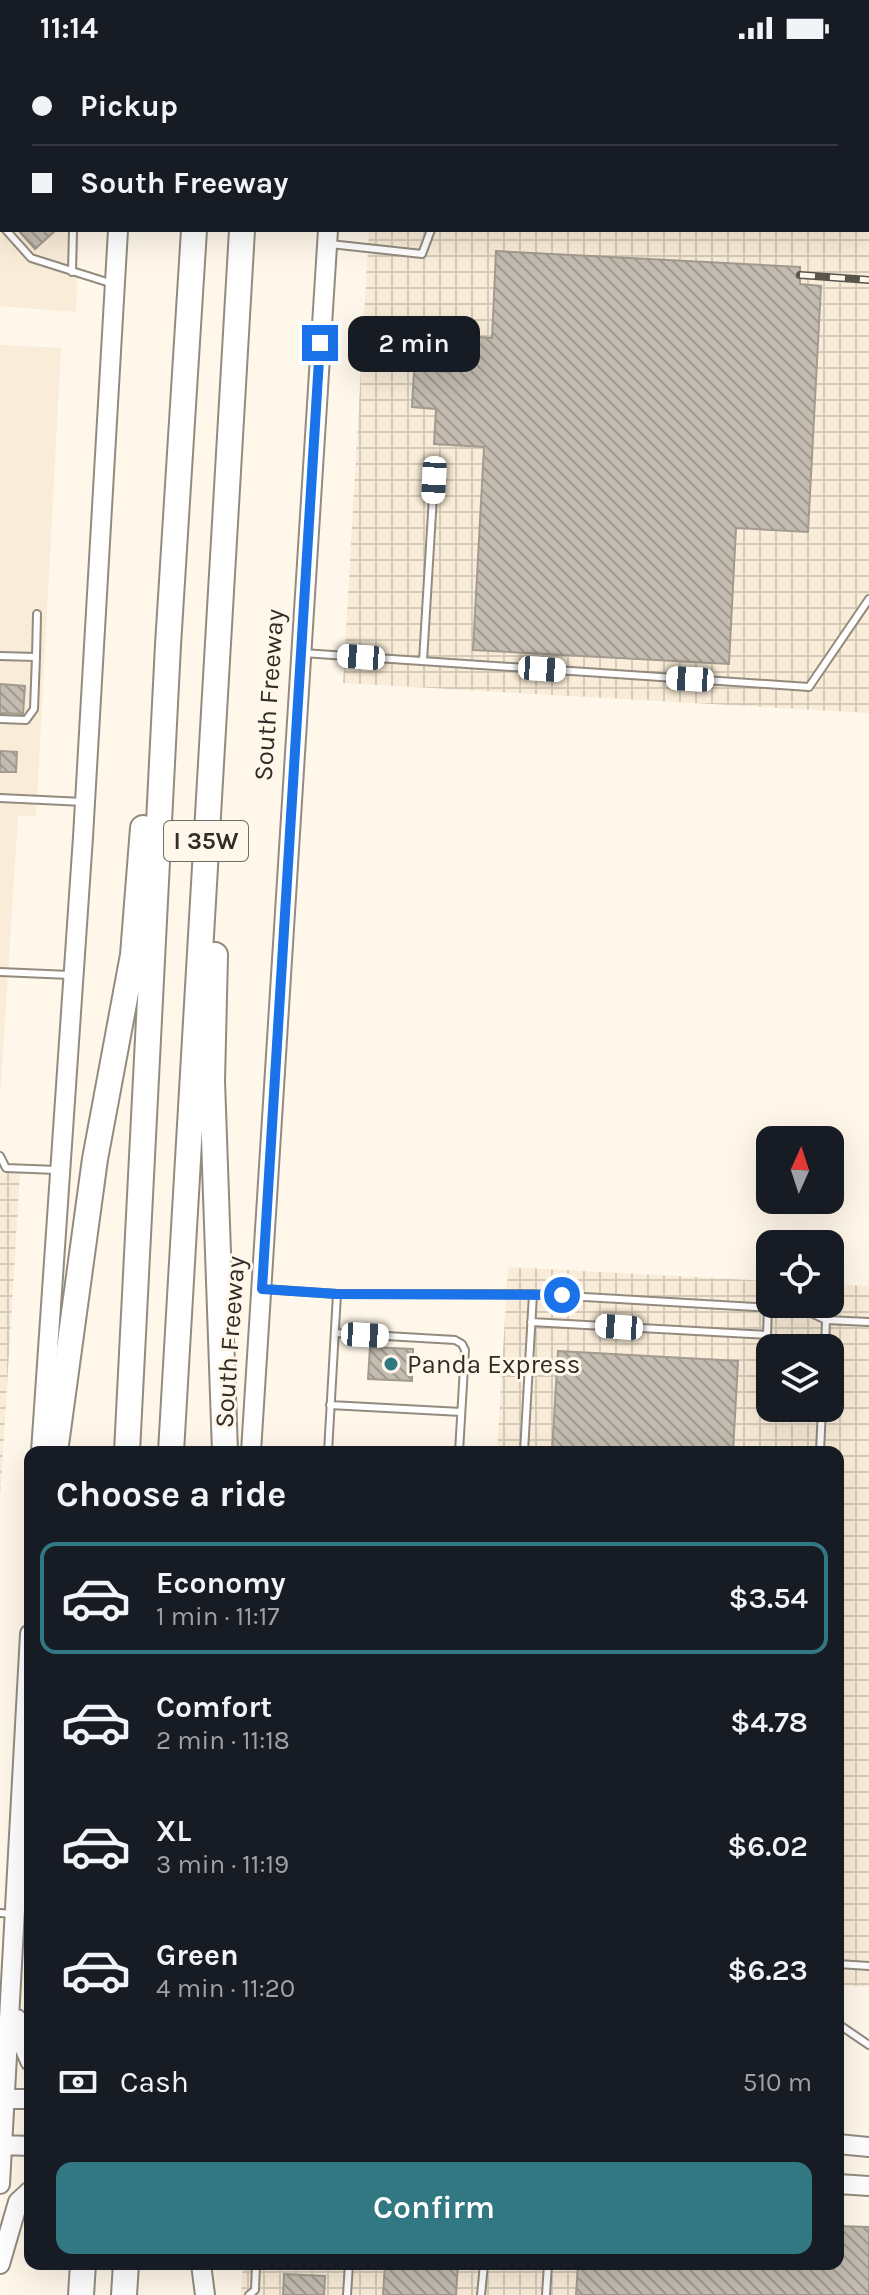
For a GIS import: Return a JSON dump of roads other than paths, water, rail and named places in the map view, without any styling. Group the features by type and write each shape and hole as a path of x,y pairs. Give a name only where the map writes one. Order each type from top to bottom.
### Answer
{"highway":[{"name":"I 35W","path":"127,1446 168,645 194,232"},
{"name":"South Freeway","path":"171,1446 242,232"},
{"path":"56,1446 95,1159 133,955 154,679 168,645"},
{"path":"207,827 217,880 212,1081 225,1446"},
{"path":"81,2295 83,2270"},
{"path":"124,2295 126,2270"}],"main road":[{"path":"41,1446 62,1170 118,232"},
{"name":"South Freeway","path":"251,1446 326,235"},
{"path":"24,1710 8,1914 12,1989 24,2047"},
{"path":"0,2184 6,2099 4,2048 12,1989"},
{"path":"6,2099 24,2099"},
{"path":"3,2145 24,2146"},
{"path":"844,2145 869,2147"},
{"path":"844,2184 869,2186"},
{"path":"0,2264 18,2202 24,2196"},
{"path":"202,2270 205,2295"},
{"path":"205,2295 207,2270"}],"lane":[{"path":"8,232 31,258 115,285"},
{"path":"72,272 73,232"},
{"path":"326,235 422,254 430,232"},
{"path":"423,661 434,480"},
{"path":"300,653 809,687 869,599"},
{"path":"0,719 26,720 34,709 37,614"},
{"path":"0,656 36,657"},
{"path":"0,798 85,802"},
{"path":"0,972 74,975"},
{"path":"0,1156 3,1168 62,1170"},
{"path":"262,1289 337,1294 533,1294 756,1306"},
{"path":"328,1446 337,1294"},
{"path":"524,1446 533,1294"},
{"path":"531,1322 767,1335 768,1318"},
{"path":"822,1318 869,1322"},
{"path":"826,1320 826,1334"},
{"path":"335,1333 455,1340 462,1344 465,1350 459,1446"},
{"path":"330,1405 461,1412"},
{"path":"820,1446 821,1422"},
{"path":"844,1964 869,1966"},
{"path":"844,2028 869,2045"},
{"path":"249,2295 255,2290 256,2270"},
{"path":"347,2295 349,2270"},
{"path":"481,2295 483,2270"},
{"path":"546,2295 548,2270"}],"railway":[{"path":"800,275 869,280"}],"place":[{"name":"Panda Express","path":"391,1364"}]}
